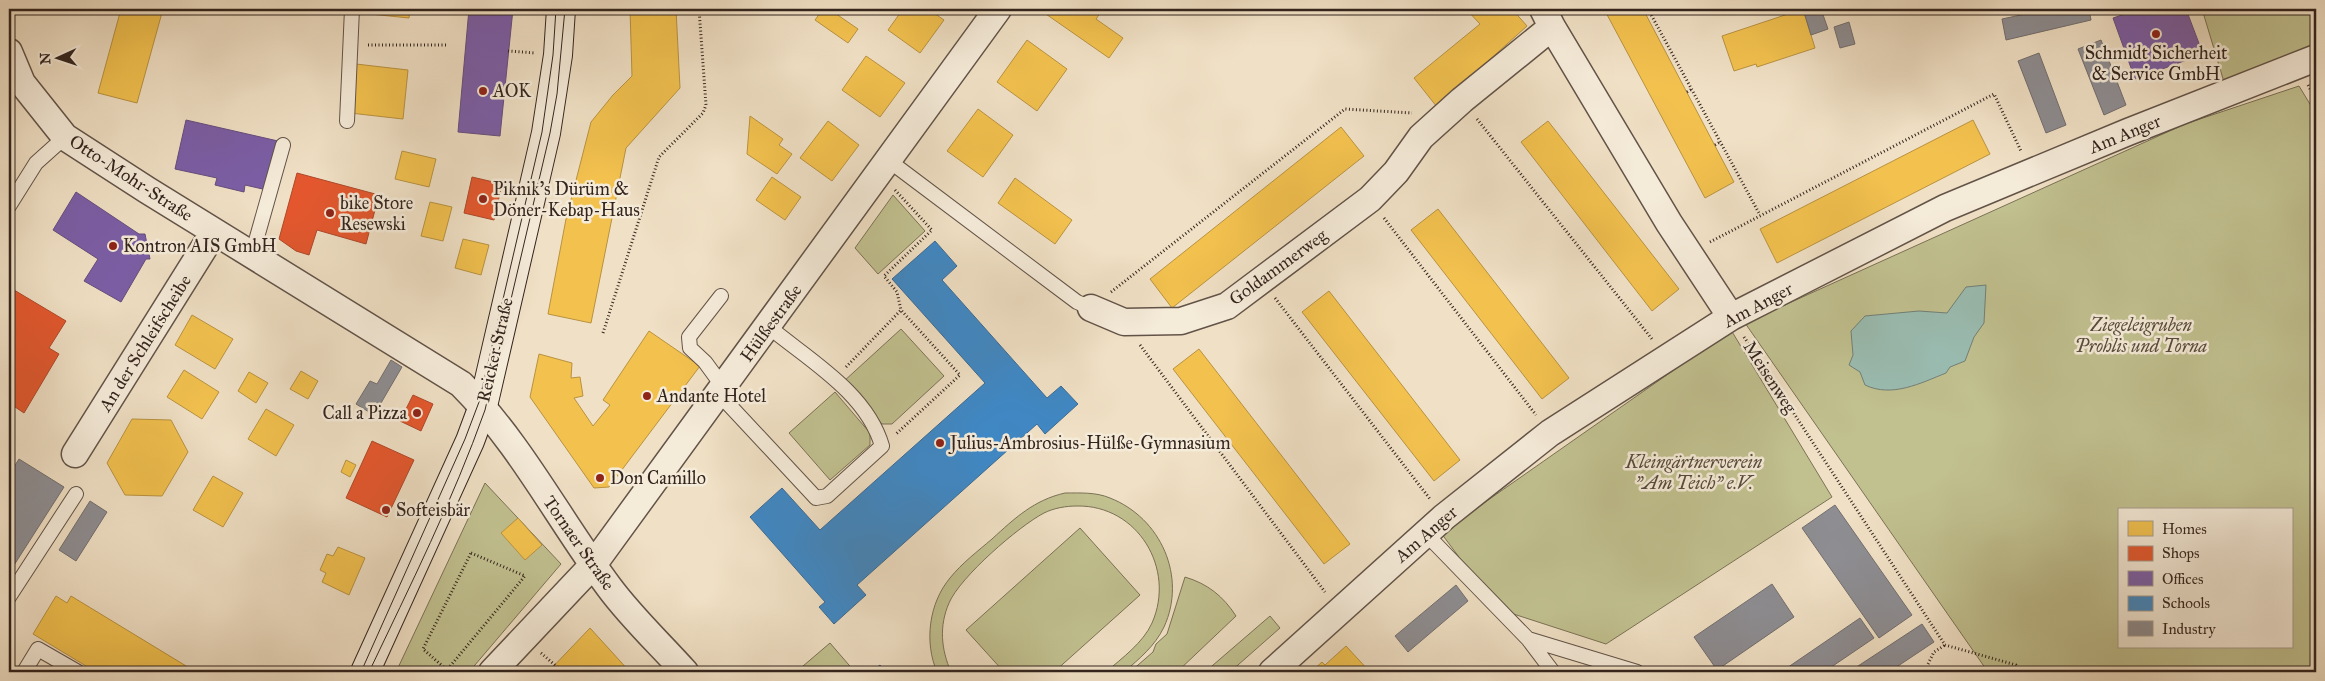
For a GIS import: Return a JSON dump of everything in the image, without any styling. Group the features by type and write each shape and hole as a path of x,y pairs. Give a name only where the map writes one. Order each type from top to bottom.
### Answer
{"street":[{"name":"Reicker Straße","path":"365,672 470,441 483,406 546,133 558,55 561,9"},
{"name":"Hülßestraße","path":"492,672 593,566 769,327 998,9"},
{"name":"Goldammerweg","path":"1091,308 1124,322 1181,321 1227,306 1370,199 1396,172 1422,137 1547,18"},
{"path":"1547,18 1689,253 1732,317"},
{"name":"Otto-Mohr-Straße","path":"9,52 22,83 65,137 214,232 448,375 461,384 483,406"},
{"name":"Am Anger","path":"1272,672 1435,525 1550,433 1666,357 1732,317 1945,208 2316,58"},
{"name":"An der Schleifscheibe","path":"75,454 214,232"},
{"name":"Tornaer Straße","path":"483,406 610,589 685,672"}],"lane":[{"path":"347,122 352,9"},
{"path":"9,206 36,163 65,137"},
{"path":"252,255 283,145"},
{"name":"Goldammerweg","path":"888,160 1076,302 1091,308"},
{"path":"721,296 689,337 688,343 690,348 705,362 722,391 816,498 827,496 882,446 878,429 848,390 769,327"},
{"path":"9,597 76,494"},
{"path":"1435,525 1553,672"},
{"path":"1528,639 1637,672"},
{"path":"24,672 38,649 78,672"}],"path":[{"path":"604,333 659,158 703,114 706,105 699,9"},
{"path":"1648,9 1760,215"},
{"path":"1658,38 1663,36"},
{"path":"350,44 446,45"},
{"path":"1687,92 1692,90"},
{"path":"1689,253 1994,94 2031,172"},
{"path":"1091,308 1345,109 1454,107 1666,357"},
{"path":"1715,145 1720,142"},
{"path":"882,446 960,375 901,310 897,292 884,276 932,230 894,190"},
{"path":"1370,199 1550,433"},
{"path":"1261,281 1435,525"},
{"path":"834,380 901,310"},
{"name":"Meisenweg","path":"1732,317 1945,645"},
{"path":"1124,322 1339,611"},
{"path":"471,553 525,576 447,670 423,649 471,553"},
{"path":"1928,664 1934,652 1945,645 2016,665 2021,672"}],"green space":[{"path":"2202,9 2316,9 2316,50 2224,82"},
{"name":"Ziegeleigruben Prohlis und Torna","path":"2299,86 2316,114 2316,672 1988,672 1745,323 2185,124"},
{"path":"893,195 925,231 878,274 855,248"},
{"path":"901,329 944,376 892,424 882,424 843,382"},
{"name":"Kleingärtnerverein \"Am Teich\" e.V.","path":"1731,330 1832,497 1606,644 1498,609 1441,533"},
{"path":"835,392 870,433 870,445 830,480 789,433"},
{"path":"485,483 561,564 469,672 396,672"},
{"path":"1065,493 1094,494 1110,498 1128,507 1156,534 1165,551 1170,569 1172,589 1170,608 1164,627 1156,640 1124,672 1106,672 1138,644 1152,623 1158,602 1159,582 1155,562 1146,544 1134,528 1118,516 1099,509 1077,506 1064,507 1044,513 1020,529 991,553 955,592 946,612 942,638 951,672 937,672 931,648 931,623 937,599 950,578 970,557 1034,505"},
{"path":"1080,528 1140,595 1054,672 1004,672 966,630"},
{"path":"1185,577 1208,587 1226,602 1236,616 1177,672 1170,672 1165,666 1157,672 1130,672 1153,652 1156,644 1167,634"},
{"path":"1270,616 1280,628 1230,672 1205,672"},
{"path":"830,643 855,672 796,672"}],"water":[{"path":"1986,285 1984,323 1974,337 1965,361 1950,367 1946,373 1906,388 1886,390 1875,389 1865,385 1860,372 1849,365 1853,355 1851,331 1865,316 1919,311 1947,313 1966,287"}],"building: Homes":[{"path":"121,9 163,9 137,103 98,93"},
{"path":"360,9 410,9 409,18 360,13"},
{"path":"630,9 676,9 680,88 626,148 591,323 548,314 566,219 591,122 613,95 632,76"},
{"path":"823,9 829,9 858,29 848,43 815,20"},
{"path":"903,9 928,9 944,20 920,53 888,30"},
{"path":"1045,9 1103,9 1096,19 1123,38 1109,58 1043,12"},
{"path":"1466,9 1512,9 1527,26 1437,107 1414,78 1480,24"},
{"path":"1604,9 1643,9 1734,182 1705,198"},
{"path":"1803,9 1815,48 1757,67 1756,64 1734,71 1722,36"},
{"path":"1027,40 1067,69 1037,111 997,82"},
{"path":"866,56 905,83 880,117 842,90"},
{"path":"356,64 408,70 403,119 350,113"},
{"path":"978,109 1013,135 983,177 947,151"},
{"path":"750,116 783,139 779,145 792,154 777,174 747,154"},
{"path":"1973,120 1990,154 1777,263 1760,229"},
{"path":"828,121 859,145 832,181 800,158"},
{"path":"1548,121 1679,289 1652,311 1521,142"},
{"path":"1341,127 1364,156 1172,308 1150,279"},
{"path":"402,151 436,159 429,187 395,179"},
{"path":"772,177 801,197 785,220 756,200"},
{"path":"1015,178 1072,220 1055,244 998,203"},
{"path":"430,202 452,207 443,241 421,236"},
{"path":"1438,209 1569,378 1542,399 1411,230"},
{"path":"463,239 489,245 481,275 455,268"},
{"path":"1329,291 1460,460 1434,481 1302,312"},
{"path":"192,315 233,339 215,369 175,345"},
{"path":"649,331 700,366 609,487 594,488 530,397 539,354 572,363 571,378 580,377 583,396 574,398 593,426 610,405 603,400"},
{"path":"1199,349 1350,544 1324,564 1173,369"},
{"path":"184,370 219,392 202,419 167,397"},
{"path":"301,371 318,381 308,399 290,389"},
{"path":"249,372 268,383 256,403 238,391"},
{"path":"266,409 294,425 276,456 248,439"},
{"path":"132,419 171,420 188,452 162,496 125,495 107,463"},
{"path":"346,460 356,465 350,477 341,472"},
{"path":"213,476 243,493 223,527 193,510"},
{"path":"518,518 542,545 525,560 501,533"},
{"path":"338,547 365,558 349,595 322,582 326,573 320,570 327,554 333,556"},
{"path":"56,596 67,603 71,596 196,672 96,672 33,634"},
{"path":"590,628 630,672 548,672"},
{"path":"1346,646 1370,672 1315,672 1313,670 1322,662 1325,665"}],"building: Shops":[{"name":"bike Store Resewski","path":"297,173 379,195 366,244 317,230 309,255 296,251 279,239"},
{"name":"Piknik's Dürüm & Döner-Kebap-Haus","path":"472,177 502,184 494,220 464,213"},
{"path":"9,287 66,321 49,348 59,354 24,413 9,403"},
{"name":"Call a Pizza","path":"413,395 433,404 421,431 400,421"},
{"path":"372,441 414,460 387,517 346,498"}],"building: Offices":[{"name":"AOK","path":"469,9 513,9 500,136 458,132"},
{"path":"2140,9 2186,9 2203,54 2135,79 2113,18"},
{"name":"Kontron AIS GmbH","path":"186,120 278,141 267,190 245,185 244,192 215,185 217,178 175,169"},
{"name":"Kontron AIS GmbH","path":"76,192 139,234 145,234 150,259 146,259 121,302 84,281 98,259 53,230"}],"building: Schools":[{"path":"935,241 957,266 942,280 1047,398 1061,386 1078,404 1045,434 1037,424 857,585 866,595 834,624 819,607 825,602 750,517 782,488 820,530 985,383 892,279"},
{"path":"880,665 886,672 871,672"}],"building: Industry":[{"path":"1803,9 1821,9 1828,29 1811,35"},
{"path":"1857,9 1874,9 1875,11 1858,14"},
{"path":"2049,9 2089,9 2091,20 2006,40 2002,19"},
{"path":"1849,22 1855,44 1840,48 1834,27"},
{"path":"2101,40 2126,105 2104,115 2078,49"},
{"path":"2039,53 2066,125 2046,133 2018,61"},
{"path":"391,360 402,367 374,415 356,404 370,381 377,384"},
{"path":"19,459 64,487 9,573 9,475"},
{"path":"90,501 107,512 76,561 59,550"},
{"path":"1835,505 1912,615 1879,638 1802,528"},
{"path":"1772,584 1794,617 1717,670 1694,637"},
{"path":"1456,585 1468,601 1408,652 1395,636"},
{"path":"1860,618 1874,638 1824,672 1781,672"},
{"path":"1922,624 1934,642 1889,672 1857,672 1855,668"}],"tram line":[{"path":"361,672 465,439 479,402 542,132 553,55 556,9"},
{"path":"369,672 445,510 485,410 550,133 557,94 565,9"}],"place":[{"name":"Schmidt Sicherheit & Service GmbH","path":"2156,34"},
{"name":"AOK","path":"483,91"},
{"name":"Piknik's Dürüm & Döner-Kebap-Haus","path":"483,199"},
{"name":"bike Store Resewski","path":"330,213"},
{"name":"Kontron AIS GmbH","path":"113,246"},
{"name":"Andante Hotel","path":"647,396"},
{"name":"Call a Pizza","path":"417,413"},
{"name":"Julius-Ambrosius-Hülße-Gymnasium","path":"940,443"},
{"name":"Don Camillo","path":"600,478"},
{"name":"Softeisbär","path":"386,510"}]}
